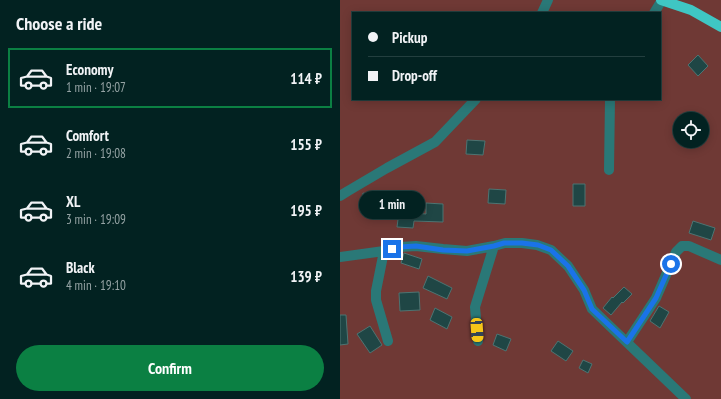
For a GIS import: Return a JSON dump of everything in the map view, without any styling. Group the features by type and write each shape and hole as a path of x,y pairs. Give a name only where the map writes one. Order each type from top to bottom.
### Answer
{"main road":[{"path":"661,0 691,10 721,27"}],"street":[{"path":"542,12 548,0"},
{"path":"655,12 661,0"},
{"path":"340,196 435,142 475,100"},
{"path":"609,170 610,100"},
{"path":"340,257 384,251 400,247 416,246 443,250 467,251 504,243 538,245 551,250 568,266 584,290 592,309 686,399"},
{"path":"478,341 475,307 494,246"},
{"path":"627,342 656,298 676,252 682,246 689,246 721,260"},
{"path":"384,251 376,291 376,300 388,341"}],"shaded area":[{"path":"340,0 721,0 721,399 340,399"}],"building":[{"path":"698,55 708,66 698,76 688,65"},
{"path":"467,140 485,141 483,155 466,154"},
{"path":"573,184 585,184 585,206 573,206"},
{"path":"489,189 506,190 505,204 488,203"},
{"path":"363,193 390,198 387,213 360,207"},
{"path":"426,203 443,204 443,222 414,221 413,228 397,227 399,212 426,214"},
{"path":"693,221 715,228 711,240 689,233"},
{"path":"404,253 422,259 419,269 401,263"},
{"path":"428,276 452,288 447,299 423,288"},
{"path":"624,287 632,294 623,303 622,302 611,315 603,308 612,297 613,298"},
{"path":"419,292 420,310 400,311 399,293"},
{"path":"659,306 669,312 660,328 650,321"},
{"path":"435,308 452,317 447,329 430,320"},
{"path":"340,315 346,315 348,344 340,345"},
{"path":"370,326 382,345 370,353 357,334"},
{"path":"497,334 511,339 506,351 493,345"},
{"path":"558,341 573,351 566,361 551,351"},
{"path":"583,360 592,364 588,373 579,368"}],"route":[{"path":"392,249 416,246 443,250 467,251 504,243 522,243 538,245 551,250 568,266 584,290 592,309 627,342 656,298 671,264"}]}
